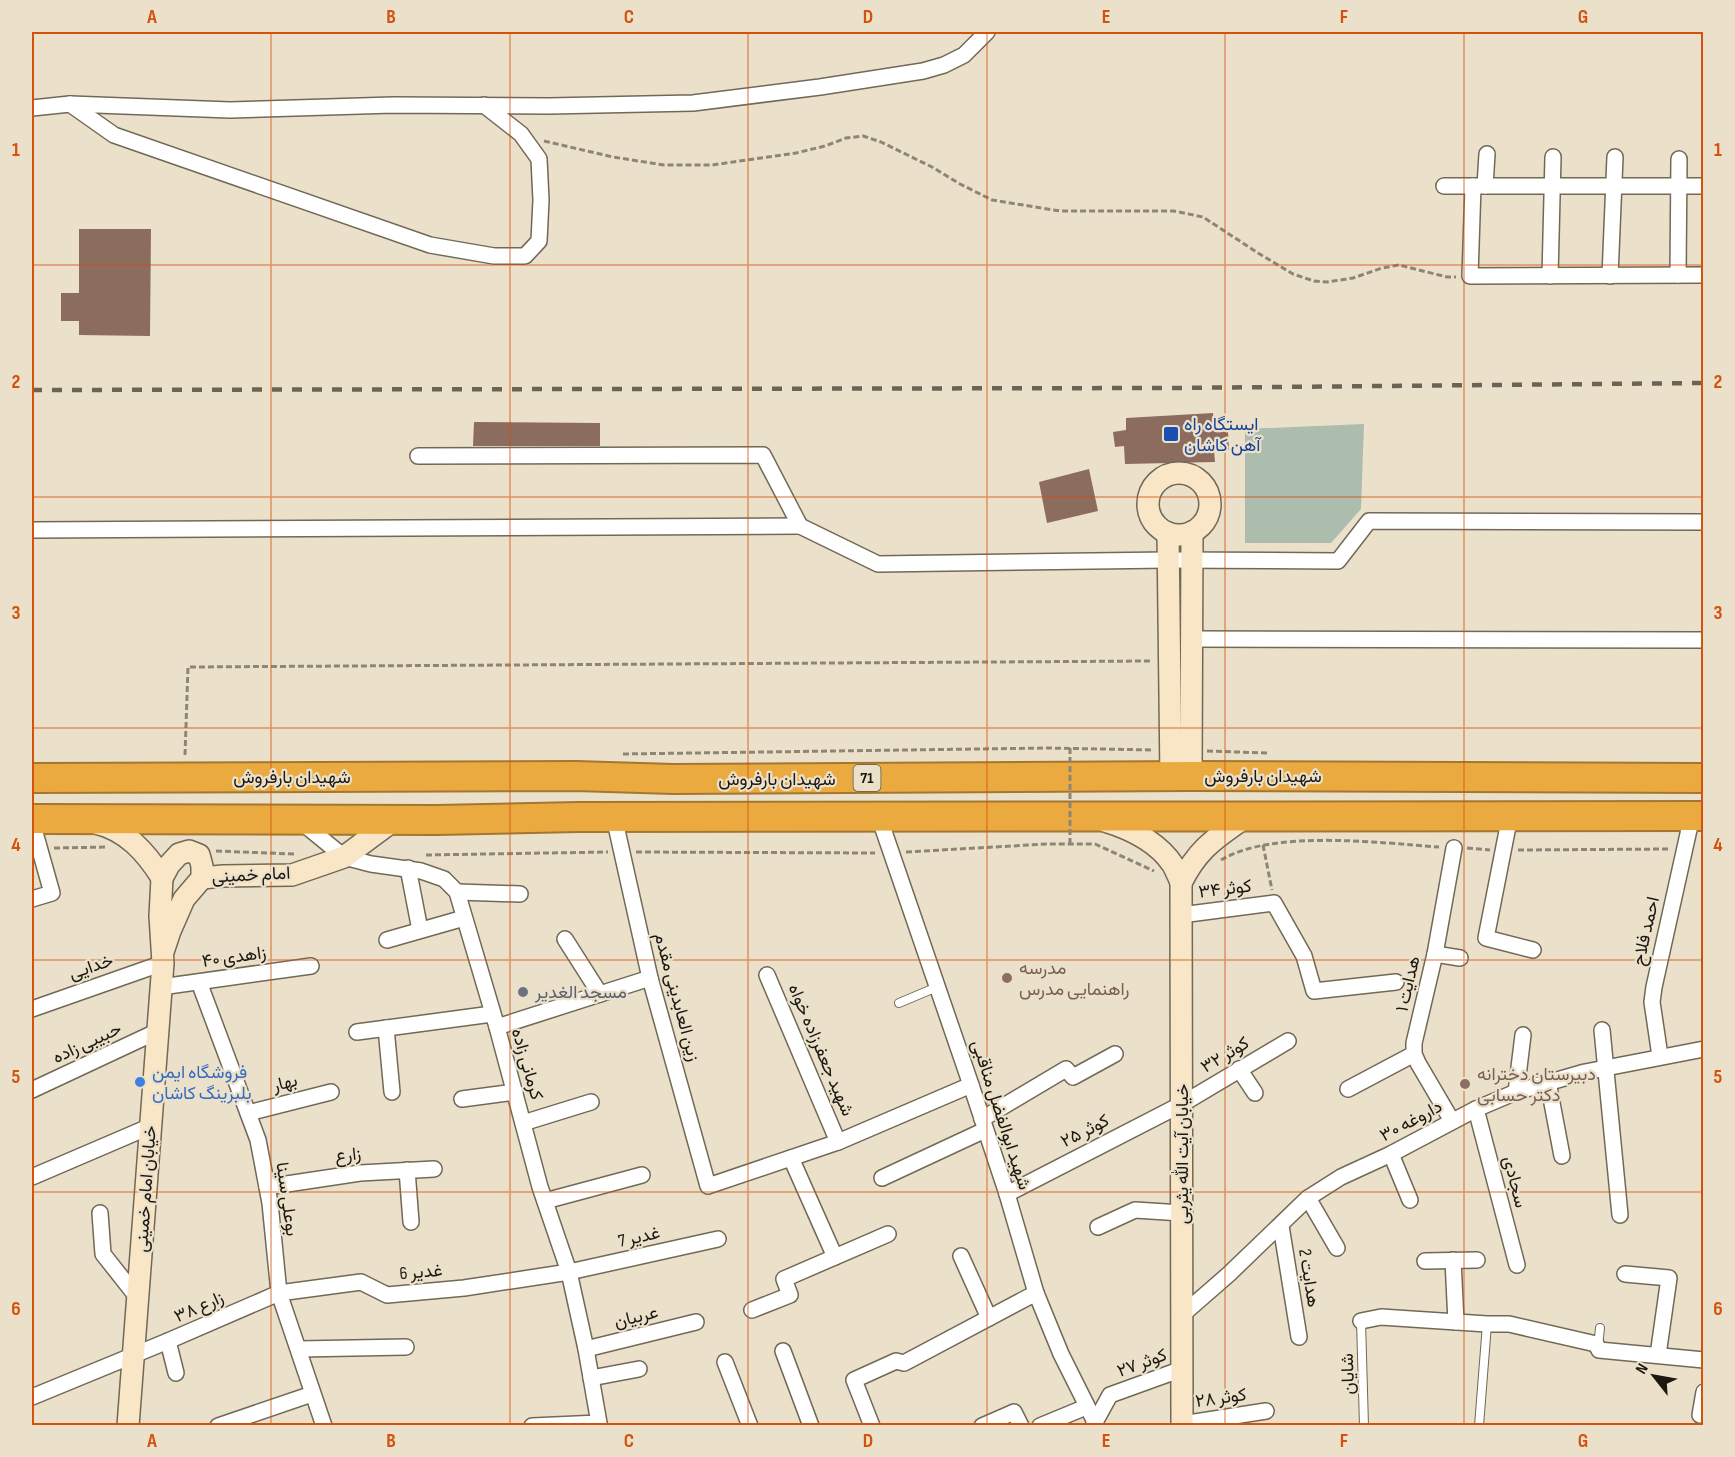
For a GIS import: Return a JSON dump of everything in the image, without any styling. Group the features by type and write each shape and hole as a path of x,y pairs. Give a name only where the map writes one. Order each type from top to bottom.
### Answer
{"highway":[{"name":"شهیدان بارفروش","path":"32,778 576,776 673,779 1704,778"},
{"path":"576,776 585,785 588,796 586,808 578,817"},
{"path":"670,817 663,808 661,797 664,787 673,779"},
{"name":"71","path":"32,821 578,817 1698,816"}],"main road":[{"path":"1176,473 1195,477 1208,492 1210,510 1206,520 1192,532 1181,535 1168,532 1154,522 1149,512 1152,491 1158,482 1176,473"},
{"path":"1168,532 1169,661 1181,777"},
{"path":"1181,777 1192,639 1192,532"},
{"path":"1169,638 1192,639"},
{"path":"1091,816 1125,827 1145,838 1173,865 1181,883"},
{"path":"1181,883 1190,865 1199,854 1212,841 1247,816"},
{"path":"84,820 104,825 123,834 139,847 162,878"},
{"name":"امام خمینی","path":"202,878 292,875 344,857 394,820"},
{"path":"189,851 199,855 202,878 184,898 170,931 163,957 160,916 162,878 169,865 179,854 189,851"},
{"name":"خیابان آیت الله یثربی","path":"1181,883 1182,1425"},
{"name":"خیابان امام خمینی","path":"128,1425 163,957"}],"street":[{"path":"32,108 70,104 230,110 393,105 693,103 923,71 944,65 964,55 987,32"},
{"path":"70,104 114,135 430,245 494,256 525,256 539,242 542,200 539,159 521,134 484,105"},
{"path":"1487,154 1479,186 1470,276 1704,275"},
{"path":"1550,276 1552,157"},
{"path":"1610,276 1615,157"},
{"path":"1678,275 1679,159"},
{"path":"1444,186 1704,186"},
{"path":"418,456 763,455 800,526"},
{"path":"32,530 800,526 878,564 1168,560 1338,561 1370,521 1704,522"},
{"path":"1192,639 1704,640"},
{"path":"1510,816 1486,938 1533,950"},
{"name":"احمد فلاح","path":"1660,1056 1652,1002 1654,987 1698,816"},
{"name":"زین العابدینی مقدم","path":"615,817 650,978 708,1186 791,1158"},
{"name":"شهید ابوالفضل مناقبی","path":"879,817 984,1124 1036,1293 1054,1339 1094,1424"},
{"path":"298,820 344,857 371,864 421,871 444,879 457,892 520,894"},
{"path":"32,821 52,893 32,899"},
{"name":"هدایت ۱","path":"1414,1054 1414,1043 1435,954 1454,848"},
{"path":"408,868 420,930"},
{"name":"کرمانی زاده","path":"457,892 545,1201 569,1272 599,1423 574,1425"},
{"path":"1274,903 1304,956 1314,991 1396,982"},
{"name":"کوثر ۳۴","path":"1181,915 1274,903"},
{"path":"387,940 464,918"},
{"path":"565,939 600,994"},
{"path":"1435,954 1460,958"},
{"name":"خدایی","path":"32,1009 163,957"},
{"name":"زاهدی ۴۰","path":"161,987 311,966"},
{"name":"شهید جعفرزاده خواه","path":"767,975 838,1142"},
{"path":"357,1032 494,1021 600,994 650,978"},
{"name":"بوعلی سینا","path":"199,982 260,1148 267,1187 279,1293 324,1425"},
{"path":"386,1028 392,1092"},
{"path":"1602,1030 1620,1215"},
{"name":"حبیبی زاده","path":"32,1090 158,1031"},
{"path":"1516,1092 1523,1035"},
{"name":"کوثر ۳۲","path":"1182,1104 1288,1041"},
{"name":"داروغه ۳۰","path":"1182,1315 1281,1226 1308,1198 1341,1177 1391,1154 1476,1109 1516,1092 1605,1068 1704,1049"},
{"path":"882,1178 984,1124 1066,1069 1073,1077 1115,1054"},
{"path":"1348,1089 1414,1054 1452,1121"},
{"path":"1239,1069 1256,1093"},
{"path":"1548,1082 1562,1156"},
{"path":"835,1257 791,1158 838,1142 971,1085"},
{"name":"بهار","path":"248,1113 331,1092"},
{"path":"462,1099 515,1092"},
{"path":"523,1123 591,1102"},
{"name":"کوثر ۲۵","path":"1007,1194 1182,1104"},
{"name":"سجادی","path":"1476,1109 1517,1265"},
{"path":"32,1177 151,1126"},
{"path":"1391,1154 1410,1200"},
{"name":"زارع","path":"267,1187 330,1176 434,1169"},
{"path":"407,1170 411,1222"},
{"path":"545,1201 642,1174"},
{"path":"1308,1198 1337,1248"},
{"path":"1098,1227 1135,1210 1182,1213"},
{"path":"100,1213 103,1254 137,1297"},
{"name":"هدایت 2","path":"1281,1226 1299,1337"},
{"path":"752,1310 790,1295 784,1279 888,1234"},
{"name":"غدیر 7","path":"569,1272 718,1239"},
{"path":"961,1257 989,1318"},
{"path":"1453,1260 1456,1322"},
{"path":"1425,1261 1477,1260"},
{"name":"غدیر 6","path":"279,1293 361,1282 387,1294 464,1288 569,1272"},
{"path":"1625,1274 1669,1278 1658,1355"},
{"name":"زارع ۳۸","path":"32,1397 279,1293"},
{"path":"872,1425 854,1380 896,1361 904,1363 1036,1293"},
{"path":"1361,1321 1381,1317 1509,1324 1596,1344 1599,1350 1704,1359"},
{"name":"عربیان","path":"585,1349 696,1322"},
{"path":"168,1341 176,1372"},
{"path":"299,1349 406,1347"},
{"path":"783,1351 811,1425"},
{"path":"725,1362 750,1425"},
{"path":"591,1378 639,1369"},
{"name":"کوثر ۲۷","path":"1094,1424 1110,1395 1182,1369"},
{"path":"1700,1415 1704,1392"},
{"path":"218,1425 312,1394"},
{"path":"1040,1425 1086,1407"},
{"name":"کوثر ۲۸","path":"1182,1425 1266,1411"},
{"path":"982,1425 1014,1412 1021,1425"},
{"path":"532,1425 574,1425"}],"lane":[{"path":"899,1004 938,987"},
{"name":"شایان","path":"1361,1321 1364,1425"},
{"path":"1479,1425 1487,1324"},
{"path":"1598,1348 1600,1328"}],"path":[{"path":"521,134 559,145 664,165 712,165 752,160 796,153 846,138 863,136 912,157 992,200 1060,211 1174,211 1203,217 1293,273 1314,281 1327,282 1353,278 1399,265 1447,277 1470,276"},
{"path":"184,777 188,667 1169,661"},
{"path":"1048,748 1101,748"},
{"path":"1070,748 1070,844"},
{"path":"425,855 622,852 891,853 1095,844 1181,883"},
{"path":"1263,845 1274,903"},
{"path":"39,848 139,847"},
{"path":"207,850 299,855"}],"green space":[{"path":"1364,424 1361,509 1331,543 1245,543 1245,429"}],"building":[{"path":"79,229 151,229 150,336 79,335 79,321 61,321 61,293 79,293"},
{"path":"1213,413 1214,432 1228,431 1229,450 1214,450 1215,462 1125,464 1124,446 1115,447 1113,432 1126,430 1126,418"},
{"path":"474,422 600,423 600,446 473,446"},
{"path":"1089,469 1098,511 1047,523 1039,482"}],"railway":[{"path":"32,390 1171,388 1704,383"}],"place":[{"name":"ایستگاه راه آهن کاشان","path":"1171,434"},
{"name":"مدرسه راهنمایی مدرس","path":"1007,978"},
{"name":"مسجد الغدیر","path":"523,992"},
{"name":"فروشگاه ایمن بلبرینگ کاشان","path":"140,1082"},
{"name":"دبیرستان دخترانه دکتر حسابی","path":"1465,1084"}]}
